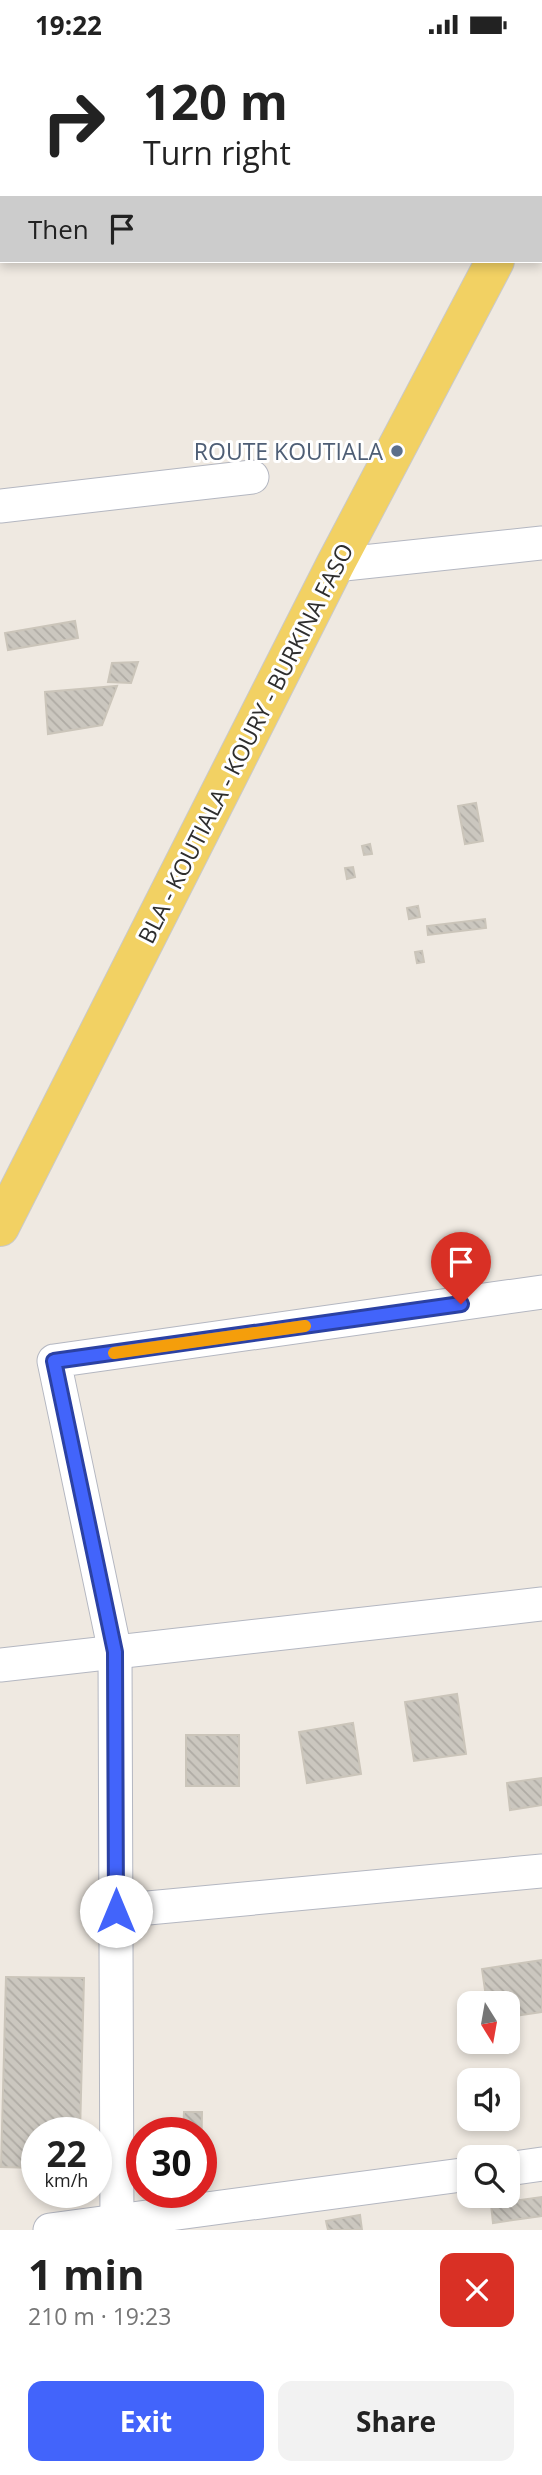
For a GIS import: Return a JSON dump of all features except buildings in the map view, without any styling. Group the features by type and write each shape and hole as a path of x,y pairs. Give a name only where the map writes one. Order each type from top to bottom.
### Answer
{"main road":[{"name":"BLA - KOUTIALA - KOURY - BURKINA FASO","path":"0,1227 335,565 494,263"}],"street":[{"path":"0,506 252,477"},
{"path":"335,565 542,543"},
{"path":"117,2226 115,1652 54,1361 542,1292"},
{"path":"0,1665 542,1604"},
{"path":"116,1911 542,1871"},
{"path":"520,2167 542,2164"},
{"path":"50,2230 117,2226 457,2176"}],"slow traffic":[{"path":"114,1353 305,1326"}],"place":[{"name":"ROUTE KOUTIALA","path":"397,451"}],"route":[{"path":"116,1911 115,1652 54,1361 461,1304"}]}
